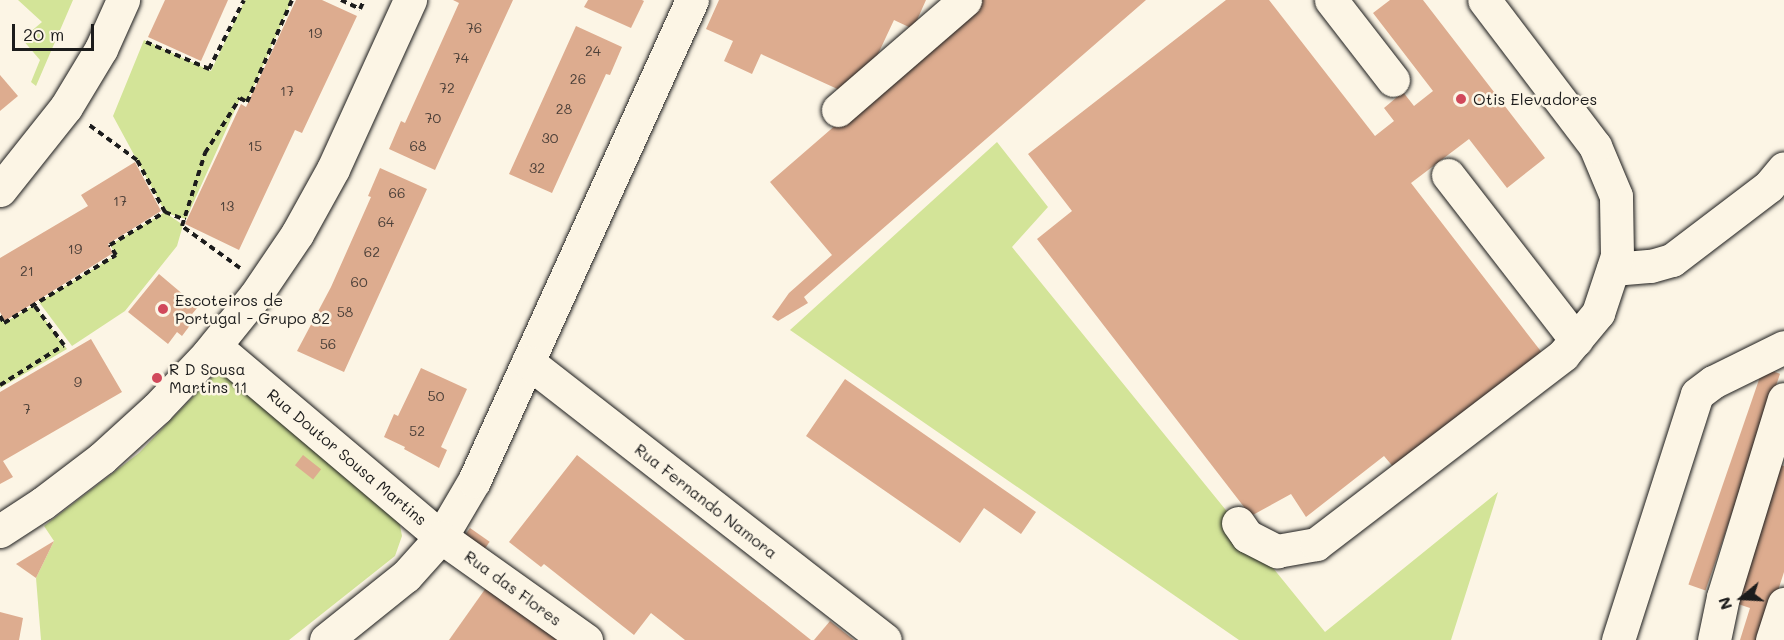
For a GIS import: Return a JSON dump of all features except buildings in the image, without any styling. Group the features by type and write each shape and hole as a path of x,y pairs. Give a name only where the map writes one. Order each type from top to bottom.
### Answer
{"street":[{"path":"0,190 66,107 101,49 123,0"},
{"path":"0,531 43,503 102,458 157,408 215,346 255,296 297,234 333,169 410,0"},
{"name":"Rua Doutor Sousa Martins","path":"215,346 441,537 474,481 692,0"},
{"path":"838,110 965,0"},
{"path":"1330,0 1393,80"},
{"path":"1238,523 1247,536 1277,552 1316,544 1563,356 1598,313 1617,256 1616,196 1595,146 1490,4"},
{"path":"1448,175 1576,340"},
{"path":"1613,269 1651,266 1672,260 1779,180"},
{"path":"1618,640 1697,394 1713,382 1784,347"},
{"name":"Rua Fernando Namora","path":"528,362 885,640"},
{"path":"1714,640 1723,597 1784,399"},
{"path":"341,636 406,576 441,537"},
{"name":"Rua das Flores","path":"441,537 585,640"},
{"path":"1772,640 1784,604"}],"path":[{"path":"146,42 209,69 244,0"},
{"path":"234,276 241,268 182,226 186,220 205,153 240,98 247,102 292,0"},
{"path":"340,0 360,9 364,0"},
{"path":"66,107 137,160 165,212 186,220"},
{"path":"0,316 4,323 116,255 110,245 165,212"},
{"path":"0,385 64,345 34,305"}],"green space":[{"path":"18,0 73,0 36,86 31,82 40,60 22,39 42,22"},
{"path":"245,0 292,0 247,102 240,99 186,219 166,213 183,225 177,246 125,311 72,346 39,302 116,255 110,245 165,212 113,116 144,40 211,71"},
{"path":"997,142 1048,207 1012,247 1325,632 1498,492 1451,640 1239,640 790,330"},
{"path":"34,305 67,349 0,388 0,317 4,323"},
{"path":"222,374 399,520 402,536 395,556 289,640 41,640 36,578 54,541 44,526 139,453 211,378"}],"place":[{"name":"Otis Elevadores","path":"1461,99"},
{"name":"Escoteiros de Portugal - Grupo 82","path":"163,309"},
{"name":"R D Sousa Martins 11","path":"157,378"}]}
